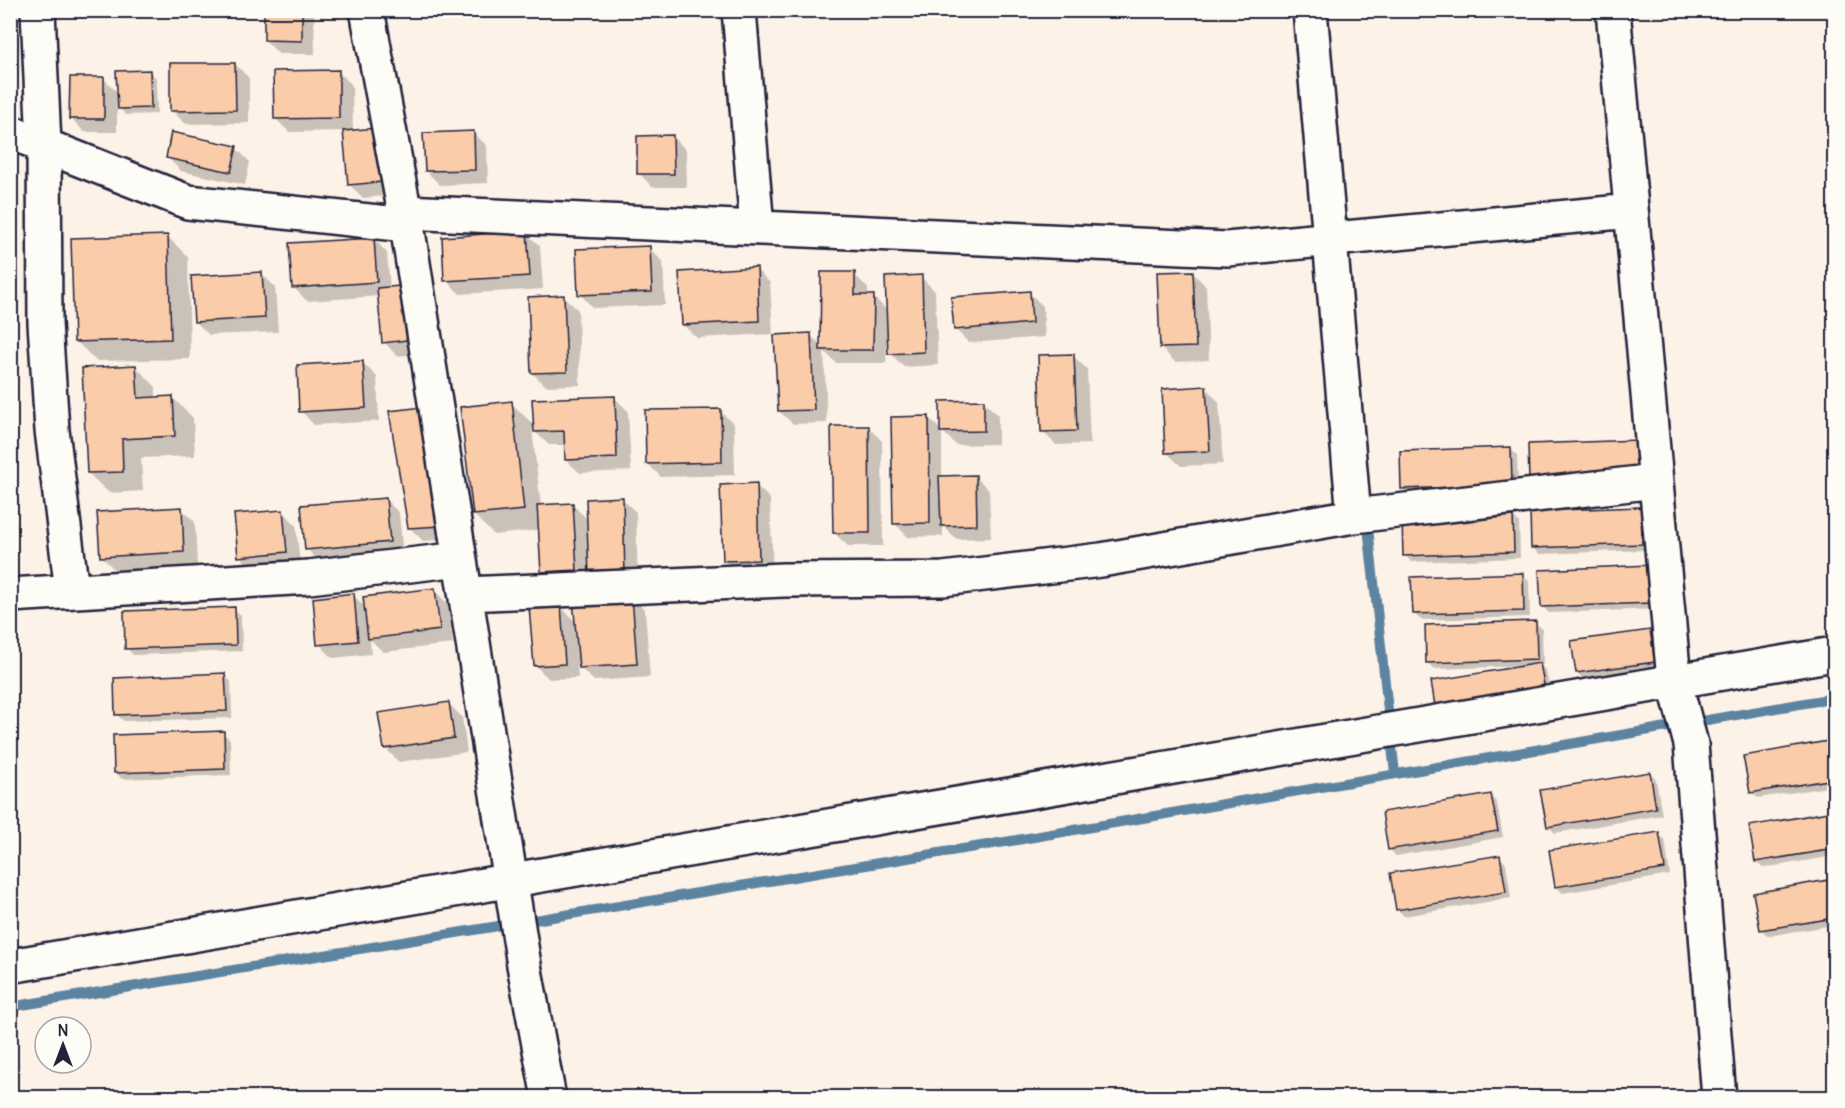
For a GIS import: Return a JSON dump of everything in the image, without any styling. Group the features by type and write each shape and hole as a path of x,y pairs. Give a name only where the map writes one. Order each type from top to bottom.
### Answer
{"street":[{"path":"38,10 44,145 45,323 52,430 72,591"},
{"path":"367,10 405,218 523,956 549,1098"},
{"path":"739,10 757,228"},
{"path":"1310,10 1332,241 1354,516"},
{"path":"1613,10 1674,680 1691,744 1719,1098"},
{"path":"10,132 188,202 405,218 757,228 1227,249 1332,241 1631,211"},
{"path":"466,594 784,580 943,579 1101,560 1354,516 1656,481"},
{"path":"10,595 309,577 460,560"},
{"path":"10,966 1834,654"}],"building":[{"path":"264,10 302,10 302,41 264,40"},
{"path":"170,63 235,63 236,110 170,111"},
{"path":"150,70 151,108 118,109 116,71"},
{"path":"339,70 339,118 274,119 273,71"},
{"path":"70,77 104,77 104,119 69,119"},
{"path":"377,128 382,182 348,185 343,131"},
{"path":"474,131 475,170 425,171 423,133"},
{"path":"171,132 237,146 231,172 166,158"},
{"path":"673,135 674,174 637,174 637,136"},
{"path":"527,231 530,276 444,281 442,237"},
{"path":"168,235 171,339 74,342 71,238"},
{"path":"374,238 377,282 292,288 289,243"},
{"path":"650,246 652,292 578,295 576,249"},
{"path":"757,267 759,321 682,325 679,272"},
{"path":"1193,271 1196,347 1160,348 1157,272"},
{"path":"262,272 265,318 194,322 191,276"},
{"path":"821,272 855,272 855,295 874,295 873,350 820,350"},
{"path":"922,275 924,352 888,354 885,277"},
{"path":"412,285 416,339 382,343 377,288"},
{"path":"1030,291 1032,323 954,330 951,297"},
{"path":"564,295 567,372 531,373 528,297"},
{"path":"811,333 814,410 778,411 774,335"},
{"path":"1074,354 1077,431 1041,432 1038,355"},
{"path":"363,361 366,408 299,412 297,365"},
{"path":"136,365 138,398 173,396 175,436 122,439 123,472 87,473 82,368"},
{"path":"1206,386 1210,451 1165,453 1162,389"},
{"path":"615,396 617,458 565,460 564,431 534,432 532,399"},
{"path":"984,400 984,431 940,432 940,401"},
{"path":"512,401 524,510 473,515 460,407"},
{"path":"423,407 441,526 408,528 389,411"},
{"path":"721,409 722,462 646,464 645,410"},
{"path":"929,416 930,523 893,524 891,417"},
{"path":"831,426 869,426 870,533 833,533"},
{"path":"1639,440 1640,477 1529,481 1528,444"},
{"path":"1511,447 1512,485 1401,489 1400,451"},
{"path":"976,475 977,525 941,526 939,476"},
{"path":"757,483 759,560 723,561 720,485"},
{"path":"623,497 625,574 589,575 586,499"},
{"path":"386,498 390,542 305,550 301,505"},
{"path":"573,503 577,570 541,572 537,505"},
{"path":"182,507 184,552 100,557 97,512"},
{"path":"1641,507 1642,544 1531,548 1530,511"},
{"path":"283,510 287,552 238,557 234,514"},
{"path":"1513,514 1514,552 1403,556 1402,518"},
{"path":"1651,565 1652,603 1541,607 1539,570"},
{"path":"1523,573 1524,611 1413,614 1411,577"},
{"path":"435,588 440,630 368,639 363,597"},
{"path":"354,593 358,641 317,645 313,598"},
{"path":"632,595 637,664 579,668 573,600"},
{"path":"561,604 565,664 534,666 529,607"},
{"path":"235,607 236,645 125,649 124,611"},
{"path":"1536,621 1537,659 1426,663 1425,625"},
{"path":"1650,630 1655,662 1576,673 1571,641"},
{"path":"1540,663 1547,700 1437,718 1431,681"},
{"path":"225,673 227,711 115,715 114,678"},
{"path":"449,702 454,738 384,749 378,713"},
{"path":"224,731 225,769 114,773 113,735"},
{"path":"1834,740 1834,779 1750,793 1743,756"},
{"path":"1650,772 1656,808 1547,827 1540,790"},
{"path":"1491,794 1498,831 1388,850 1382,812"},
{"path":"1834,811 1834,849 1755,862 1749,826"},
{"path":"1659,832 1665,869 1555,887 1549,850"},
{"path":"1500,855 1506,892 1396,910 1390,873"},
{"path":"1834,879 1834,918 1760,930 1753,893"}],"waterway":[{"path":"1367,518 1395,774"},
{"path":"10,1007 1011,841 1834,698"}]}
